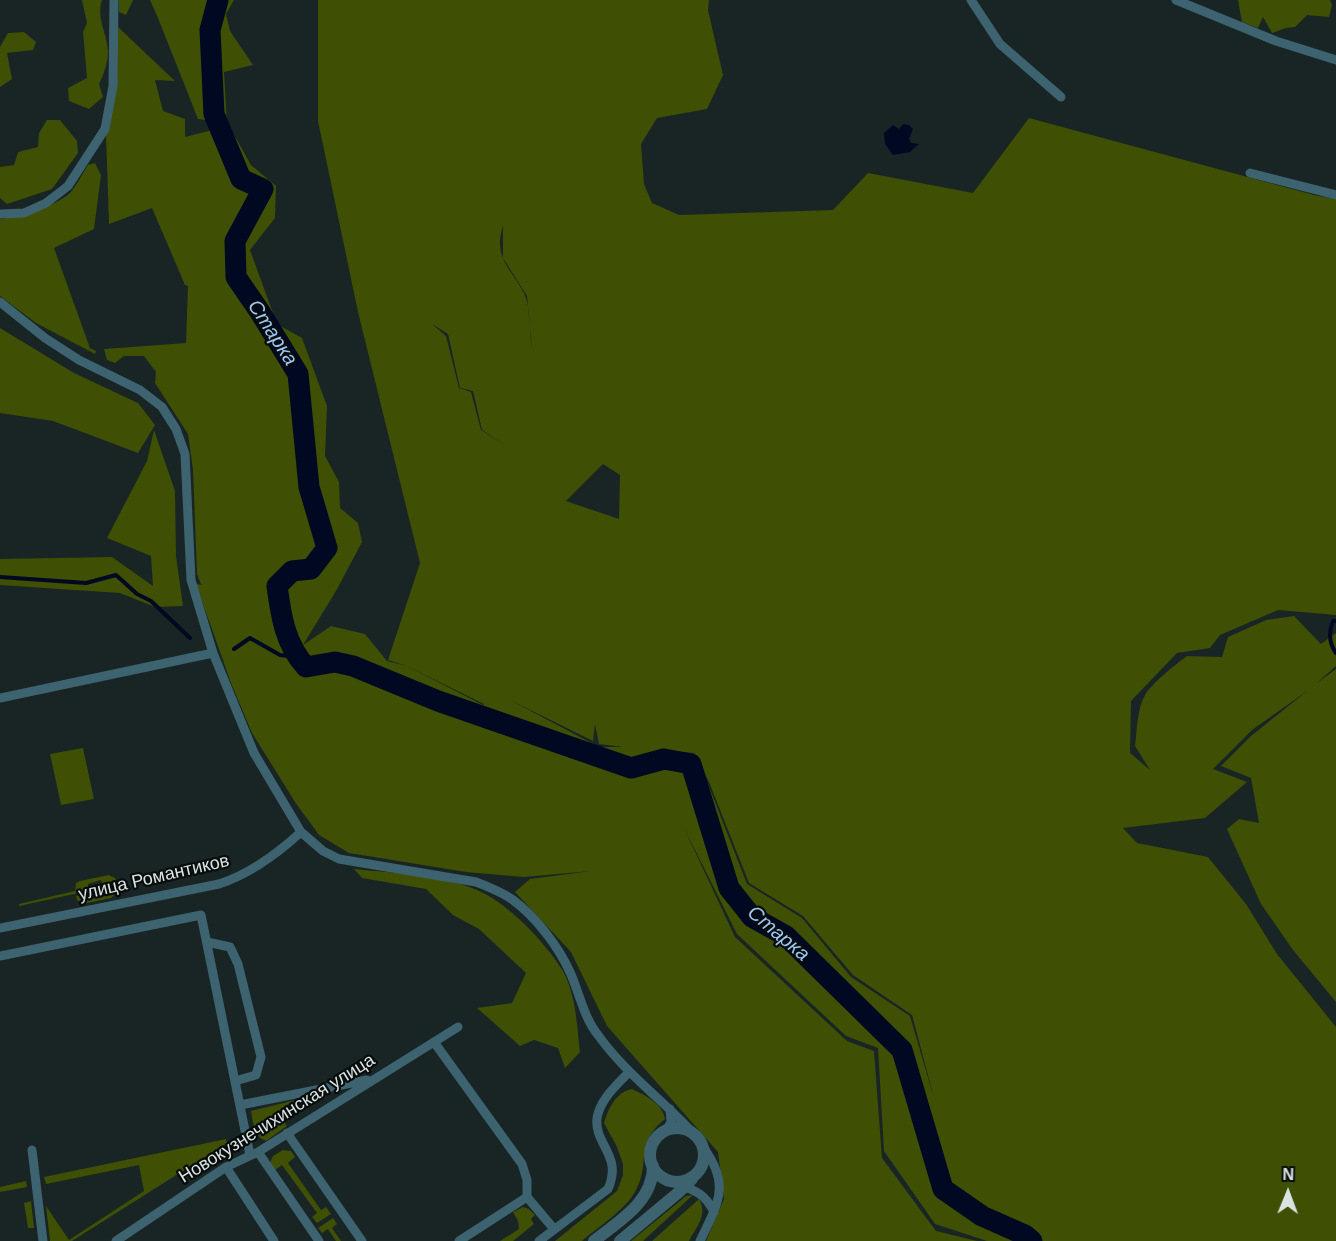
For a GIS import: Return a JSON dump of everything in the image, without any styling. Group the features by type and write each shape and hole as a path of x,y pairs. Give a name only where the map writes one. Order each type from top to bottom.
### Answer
{"street":[{"path":"0,214 24,213 46,203 68,186 105,129 113,86 114,0"},
{"path":"971,0 1000,44 1061,97"},
{"path":"1176,0 1276,42 1336,60"},
{"path":"1250,174 1336,195"},
{"path":"0,302 45,338 79,360 141,390 162,407 176,429 185,454 191,580 213,653 254,753 302,832 323,851 339,859 476,882 497,890 514,901 534,920 569,969 596,1034 629,1072 670,1109 697,1138 717,1168 718,1200 700,1241"},
{"path":"0,698 213,653"},
{"name":"улица Романтиков","path":"0,928 219,884 244,874 282,849 302,832"},
{"path":"0,956 201,915 240,1105 254,1154 319,1241"},
{"path":"207,942 230,947 238,964 261,1057 256,1075 235,1081"},
{"name":"Новокузнечихинская улица","path":"116,1241 226,1167 254,1154 458,1027"},
{"path":"434,1042 522,1164 527,1180 527,1197 554,1229"},
{"path":"539,1241 608,1189 613,1177 612,1160 600,1133 597,1118 607,1096 629,1072"},
{"path":"240,1105 374,1079"},
{"path":"594,1241 638,1205 646,1195 653,1174 651,1155 653,1145 671,1122 670,1109"},
{"path":"621,1241 684,1187 700,1170 704,1161 704,1151 697,1138 680,1129 666,1131"},
{"path":"287,1133 362,1241"},
{"path":"32,1150 43,1241"},
{"path":"226,1167 274,1241"},
{"path":"653,1167 661,1176 698,1192 707,1199 714,1212"},
{"path":"670,1181 680,1182 693,1177"},
{"path":"459,1241 527,1197"}],"green space":[{"path":"82,0 102,0 100,13 108,51 99,84 103,97 89,109 69,101 68,88 87,78 83,32 87,23"},
{"path":"119,0 133,0 126,15 119,12"},
{"path":"150,0 234,0 226,14 230,31 253,65 224,72 227,123 198,119"},
{"path":"318,0 709,0 708,10 723,75 707,109 657,118 641,144 644,184 652,203 679,215 833,210 868,173 973,193 1029,118 1336,199 1336,615 1278,610 1220,635 1210,648 1177,653 1131,701 1130,753 1150,770 1135,746 1140,707 1152,686 1187,656 1222,657 1228,637 1266,620 1294,616 1321,644 1336,633 1336,666 1317,683 1336,669 1336,1002 1293,950 1261,904 1227,829 1239,819 1259,823 1251,778 1221,766 1251,736 1307,691 1252,730 1213,769 1247,782 1205,818 1123,828 1137,843 1208,857 1246,904 1277,954 1336,1027 1336,1241 987,1241 935,1224 884,1151 878,1048 846,1036 737,934 684,828 735,937 847,1041 874,1051 882,1158 936,1231 977,1241 706,1241 724,1199 718,1152 607,1026 571,952 515,892 530,879 591,871 524,877 466,872 349,853 319,835 295,802 252,733 231,683 196,584 203,585 197,574 193,470 188,434 155,383 156,372 144,356 124,356 115,363 107,360 104,349 186,343 188,286 185,285 152,208 109,224 106,134 115,94 118,27 175,81 155,80 163,111 185,119 185,137 212,130 236,138 251,165 276,186 275,218 250,250 277,324 302,338 327,406 325,456 339,482 340,508 358,523 362,542 303,645 331,626 365,634 387,661 407,666 388,660 420,563 358,312 318,121","holes":["503,226 503,258 500,247","503,259 527,296 528,306 525,295","432,324 448,334 460,388 473,391 482,430 506,446 481,430 471,392 459,388 446,336","603,464 620,475 619,519 566,501","407,666 484,704 483,705","510,700 593,741 595,724 599,744 623,747 599,747","664,750 694,753 709,782 749,883 803,916 853,975 912,1015 934,1098 910,1016 851,977 802,918 747,884 708,784 692,754"]},
{"path":"1238,0 1330,0 1332,5 1329,17 1307,15 1295,27 1272,33 1263,17 1258,28 1242,22"},
{"path":"24,32 36,42 33,50 7,53 12,79 0,87 0,47 8,33"},
{"path":"47,120 60,120 77,141 78,153 52,189 7,204 0,198 0,167 14,165 18,152 38,147 39,133"},
{"path":"95,163 101,175 94,229 54,248 90,348 96,351 95,354 36,323 0,296 0,219 36,210 64,198 73,190 88,165"},
{"path":"0,328 74,373 138,403 155,425 138,453 53,421 0,413"},
{"path":"154,430 175,491 176,556 183,606 155,607 120,593 0,585 0,559 112,557 153,586 151,556 107,538 147,461"},
{"path":"83,748 94,799 61,805 50,754"},
{"path":"354,869 417,875 448,881 477,890 501,904 525,924 563,971 573,1000 580,1052 565,1068 558,1048 534,1040 520,1046 477,1008 512,1003 526,973 479,929 453,915 426,889 362,878"},
{"path":"109,875 115,878 117,883 103,886 101,880 88,884 88,891 19,906 19,904 75,891 76,883 80,881"},
{"path":"117,886 116,893 111,898 83,904 77,900 76,896 89,892 91,899 105,896 104,889"},
{"path":"632,1089 657,1104 665,1119 655,1128 646,1145 636,1190 619,1211 582,1241 555,1241 617,1191 623,1175 623,1164 604,1123 617,1097"},
{"path":"320,1094 282,1119 287,1126 266,1141 257,1133 251,1111"},
{"path":"226,1139 227,1143 72,1241 50,1241 46,1206 69,1240 144,1191 139,1165 46,1184 44,1177"},
{"path":"283,1150 291,1151 295,1157 288,1163 321,1210 326,1207 331,1214 317,1223 312,1217 317,1213 282,1165 275,1170 270,1162 273,1156"},
{"path":"26,1181 27,1187 0,1192 0,1187"},
{"path":"693,1195 643,1241 631,1241 686,1196"},
{"path":"699,1199 702,1215 689,1241 652,1241"},
{"path":"31,1201 34,1228 28,1228 24,1203"},
{"path":"523,1207 535,1215 531,1219 534,1224 513,1241 500,1241 519,1229 513,1212"},
{"path":"333,1218 337,1224 332,1228 341,1241 336,1241 328,1229 322,1233 318,1228"}],"water":[{"path":"903,124 913,129 909,139 911,143 919,144 910,152 893,155 885,144 884,133 893,125 899,129"}],"waterway":[{"name":"Старка","path":"218,0 210,30 214,114 241,179 263,189 235,241 236,277 298,374 309,487 327,548 311,569 292,571 277,586 285,629 293,649 306,667 335,662 353,666 438,701 631,768 664,759 691,764 729,888 752,917 786,936 902,1050 943,1189 982,1216 1025,1235 1032,1241"},
{"path":"0,577 86,583 116,575 137,594 151,601 190,638"},
{"path":"1336,621 1333,621 1330,630 1331,642 1336,653"},
{"path":"234,649 250,638 280,655 296,657"}]}
